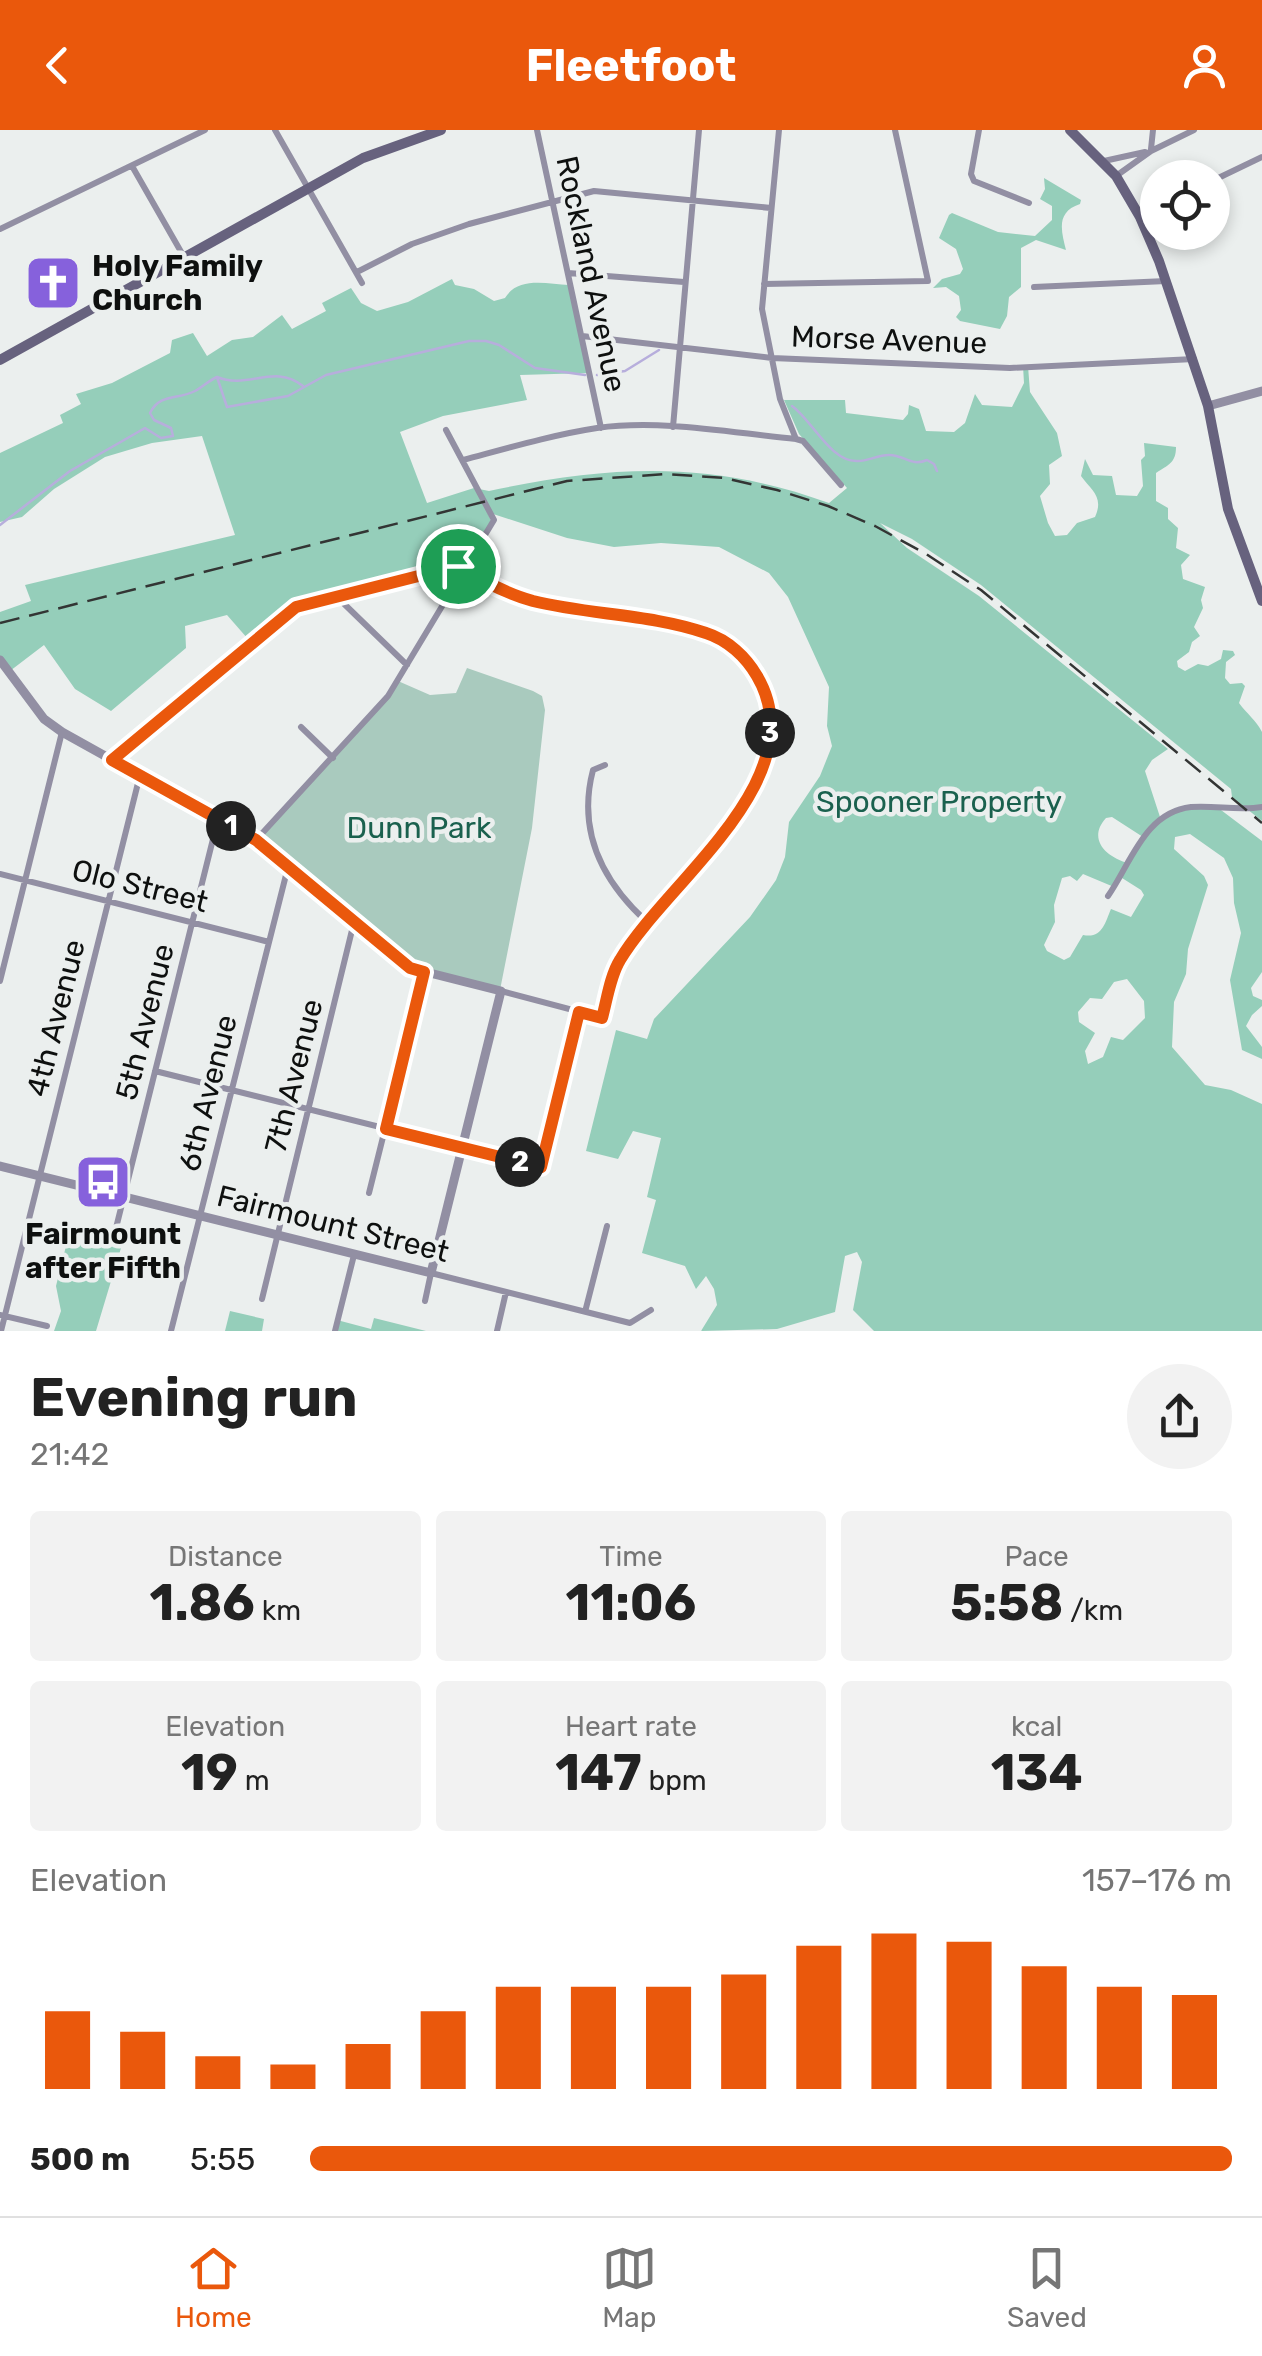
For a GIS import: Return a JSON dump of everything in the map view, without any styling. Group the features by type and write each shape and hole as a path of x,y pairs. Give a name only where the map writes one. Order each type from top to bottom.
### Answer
{"main road":[{"path":"0,360 362,158 441,130"},
{"path":"1070,130 1116,176 1140,217"},
{"path":"1154,250 1194,359 1208,406 1228,510 1262,601"}],"street":[{"path":"0,230 204,130"},
{"path":"275,130 362,283"},
{"name":"Rockland Avenue","path":"537,130 601,428"},
{"path":"672,427 700,130"},
{"path":"779,130 762,309 780,399 796,439"},
{"path":"764,284 928,282 895,130"},
{"path":"980,130 974,181 1029,203"},
{"path":"1151,151 1153,130"},
{"path":"1116,176 1151,151 1194,130"},
{"path":"1103,161 1151,151"},
{"path":"1230,173 1262,157"},
{"path":"132,166 184,257"},
{"path":"357,272 412,244 469,224 594,191 771,208"},
{"path":"568,274 684,282"},
{"path":"1034,287 1167,281"},
{"name":"Morse Avenue","path":"582,336 772,358 1010,368 1194,359"},
{"path":"1208,406 1262,391"},
{"path":"463,460 527,442 601,428 672,427 803,441 841,485"},
{"path":"256,840 388,696 494,520 446,430"},
{"path":"0,660 44,719 62,732 112,760 218,818 256,840 410,968 602,1018 617,964 647,922 748,802 769,743 772,716 765,690 752,668 734,648 708,633 532,601 458,566 296,607 112,760"},
{"path":"336,596 408,665"},
{"path":"301,727 333,758"},
{"path":"0,980 62,732"},
{"path":"605,765 593,770 588,790 593,845 604,873 621,898 647,922"},
{"name":"4th Avenue","path":"1,1331 140,775"},
{"path":"1108,896 1148,830 1167,814 1189,807 1262,807"},
{"name":"5th Avenue","path":"114,1236 218,818"},
{"name":"6th Avenue","path":"172,1331 288,866"},
{"name":"Olo Street","path":"0,874 269,942"},
{"name":"7th Avenue","path":"262,1299 354,921"},
{"path":"368,1193 424,972"},
{"path":"425,1301 501,991"},
{"path":"155,1071 541,1167 579,1012"},
{"name":"Fairmount Street","path":"0,1166 630,1323 651,1310"},
{"path":"585,1312 607,1226"},
{"path":"336,1331 354,1255"},
{"path":"497,1331 506,1292"},
{"path":"2,1316 47,1326"}],"green space":[{"path":"1044,178 1081,200 1064,217 1066,250 1036,240 1021,248 1021,287 1009,297 1007,316 1000,329 960,321 956,317 961,310 959,296 946,287 933,288 963,269 956,249 939,238 949,215 998,232 1035,236 1052,220 1052,206 1040,199 1045,189"},
{"name":"Spooner Property","path":"452,279 455,285 474,289 494,301 525,284 569,285 588,373 520,375 527,400 443,416 400,432 427,503 474,488 489,491 577,476 660,471 743,479 829,503 847,488 799,434 784,400 845,400 846,413 903,420 909,405 919,409 926,431 954,432 965,423 975,394 982,405 1012,407 1024,383 1023,366 1028,366 1030,392 1057,433 1062,456 1049,465 1050,484 1040,496 1055,536 1067,535 1077,523 1095,517 1097,499 1081,476 1085,459 1093,475 1112,476 1116,495 1137,496 1143,486 1144,443 1176,447 1173,460 1156,473 1156,501 1168,508 1168,519 1178,528 1176,548 1190,555 1181,565 1183,579 1205,587 1203,608 1194,627 1200,636 1177,661 1178,667 1185,671 1198,664 1208,666 1221,659 1223,650 1233,651 1235,655 1226,662 1225,678 1230,684 1245,686 1239,703 1262,732 1262,821 1232,797 1231,789 981,585 912,539 880,523 907,548 979,596 1168,749 1152,760 1145,771 1160,817 1176,811 1217,807 1262,841 1262,972 1251,988 1253,996 1262,1000 1262,1006 1246,1026 1262,1047 1262,1059 1242,1050 1230,980 1241,933 1233,878 1224,858 1190,834 1175,837 1174,849 1204,876 1208,885 1188,949 1186,974 1174,1002 1172,1047 1205,1085 1231,1090 1262,1104 1262,1331 874,1331 853,1310 862,1262 857,1252 845,1256 835,1312 777,1329 701,1331 717,1305 706,1276 696,1289 685,1266 642,1253 656,1200 647,1197 661,1138 633,1131 618,1159 586,1151 616,1030 647,1039 654,1019 750,917 776,880 785,857 789,822 820,776 832,746 827,726 829,687 788,597 769,573 719,547 661,543 614,547 567,538 487,512 493,525 466,570 457,565 293,607 248,639 227,615 185,626 186,648 111,711 75,689 44,645 6,674 0,666 0,612 31,601 25,585 235,535 202,436 152,443 105,457 54,489 22,517 0,522 0,453 63,423 60,415 81,404 76,394 112,383 170,353 172,340 193,333 207,356 232,340 253,337 282,315 292,329 326,311 322,303 351,288 361,303 377,311 408,302","holes":["1112,817 1143,837 1128,863 1106,852 1099,840 1101,826 1106,818","1083,874 1114,887 1122,878 1144,895 1131,917 1111,909 1102,929 1095,935 1083,935 1064,960 1044,945 1055,922 1054,905 1062,878 1070,876 1077,881","1127,979 1144,1001 1145,1018 1123,1040 1111,1037 1103,1057 1088,1064 1085,1051 1095,1033 1079,1022 1078,1012 1090,998 1102,999 1114,982"]},
{"name":"Dunn Park","path":"467,668 533,691 542,696 545,710 532,828 500,990 410,965 260,838 398,681 430,695 456,693"},
{"path":"69,1234 121,1248 96,1331 54,1331 61,1311 56,1286"},
{"path":"230,1311 264,1319 262,1331 225,1331"},
{"path":"374,1318 426,1331 335,1331 337,1320 371,1329"}],"waterway":[{"path":"0,525 70,471 145,428 161,438 173,436 171,428 154,420 150,413 154,407 164,400 189,394 217,377 227,407 288,396 326,375 469,341 499,345 535,368 585,375"},
{"path":"597,375 625,371 659,350"},
{"path":"217,377 239,381 282,377 303,386"},
{"path":"792,406 831,448 848,460 895,456 917,462 927,460 937,471"},
{"path":"55,1271 87,1261 120,1262"}],"railway":[{"path":"0,623 567,481 666,474 724,478 828,506 926,554 981,590 1262,823"}],"place":[{"name":"Holy Family Church","path":"53,283"},
{"name":"Fairmount after Fifth","path":"103,1182"}],"route":[{"path":"458,566 493,586 532,601 708,633 734,648 752,668 765,690 772,716 769,743 748,802 638,932 617,964 602,1018 579,1012 541,1167 386,1129 424,972 410,968 256,840 112,760 296,607 458,566"}]}
